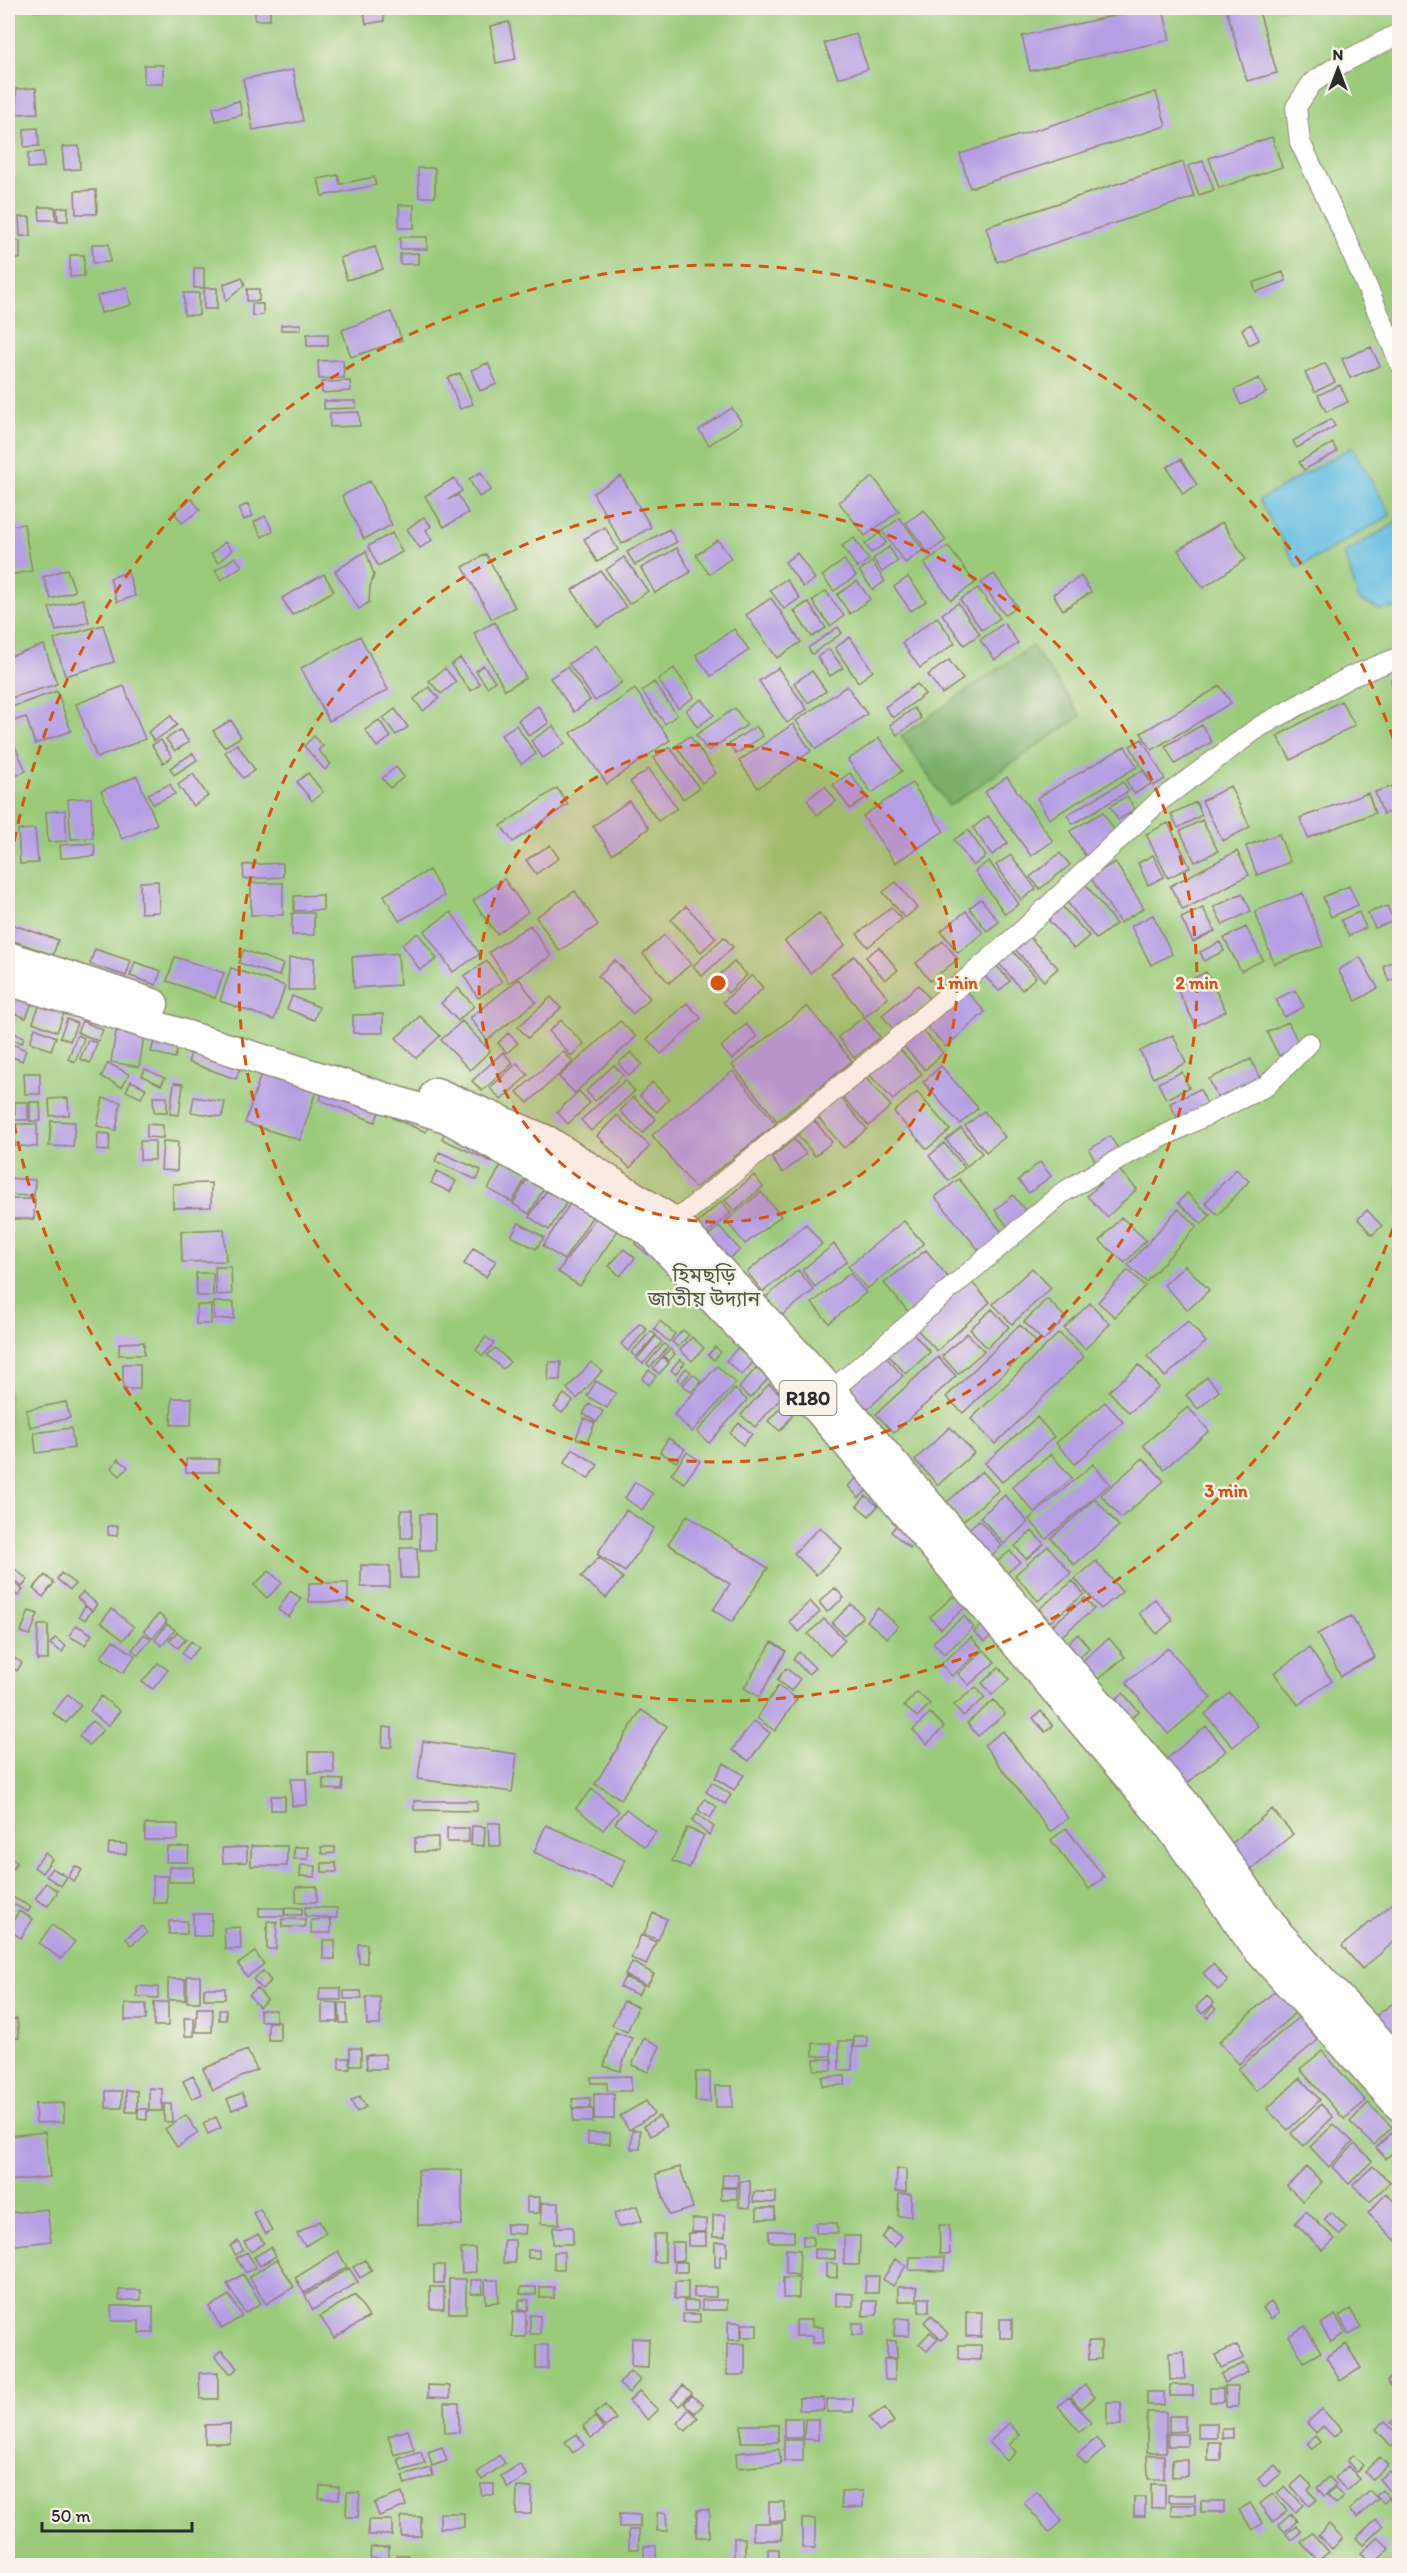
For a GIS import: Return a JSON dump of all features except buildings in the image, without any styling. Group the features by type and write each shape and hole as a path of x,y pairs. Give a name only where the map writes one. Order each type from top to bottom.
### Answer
{"main road":[{"name":"R180","path":"8,957 453,1099 547,1141 673,1223 831,1391 1183,1802 1279,1935 1400,2064"},
{"name":"R180","path":"8,980 446,1117 648,1230 819,1410 1167,1822 1256,1947 1400,2106"}],"street":[{"path":"1400,33 1342,63 1312,83 1296,107 1300,142 1344,234 1400,363"},
{"path":"673,1223 917,1022 1023,930 1156,803 1258,727 1350,677 1400,657"},
{"path":"831,1391 1062,1193 1133,1151 1266,1086 1309,1043"}],"green space":[{"name":"হিমছড়ি জাতীয় উদ্যান","path":"8,8 1399,8 1399,2565 8,2566"},
{"path":"1032,646 1081,716 949,806 901,736"}],"water":[{"path":"1352,447 1391,515 1298,568 1259,500"},
{"path":"1399,521 1399,607 1381,610 1359,600 1344,553"}]}
